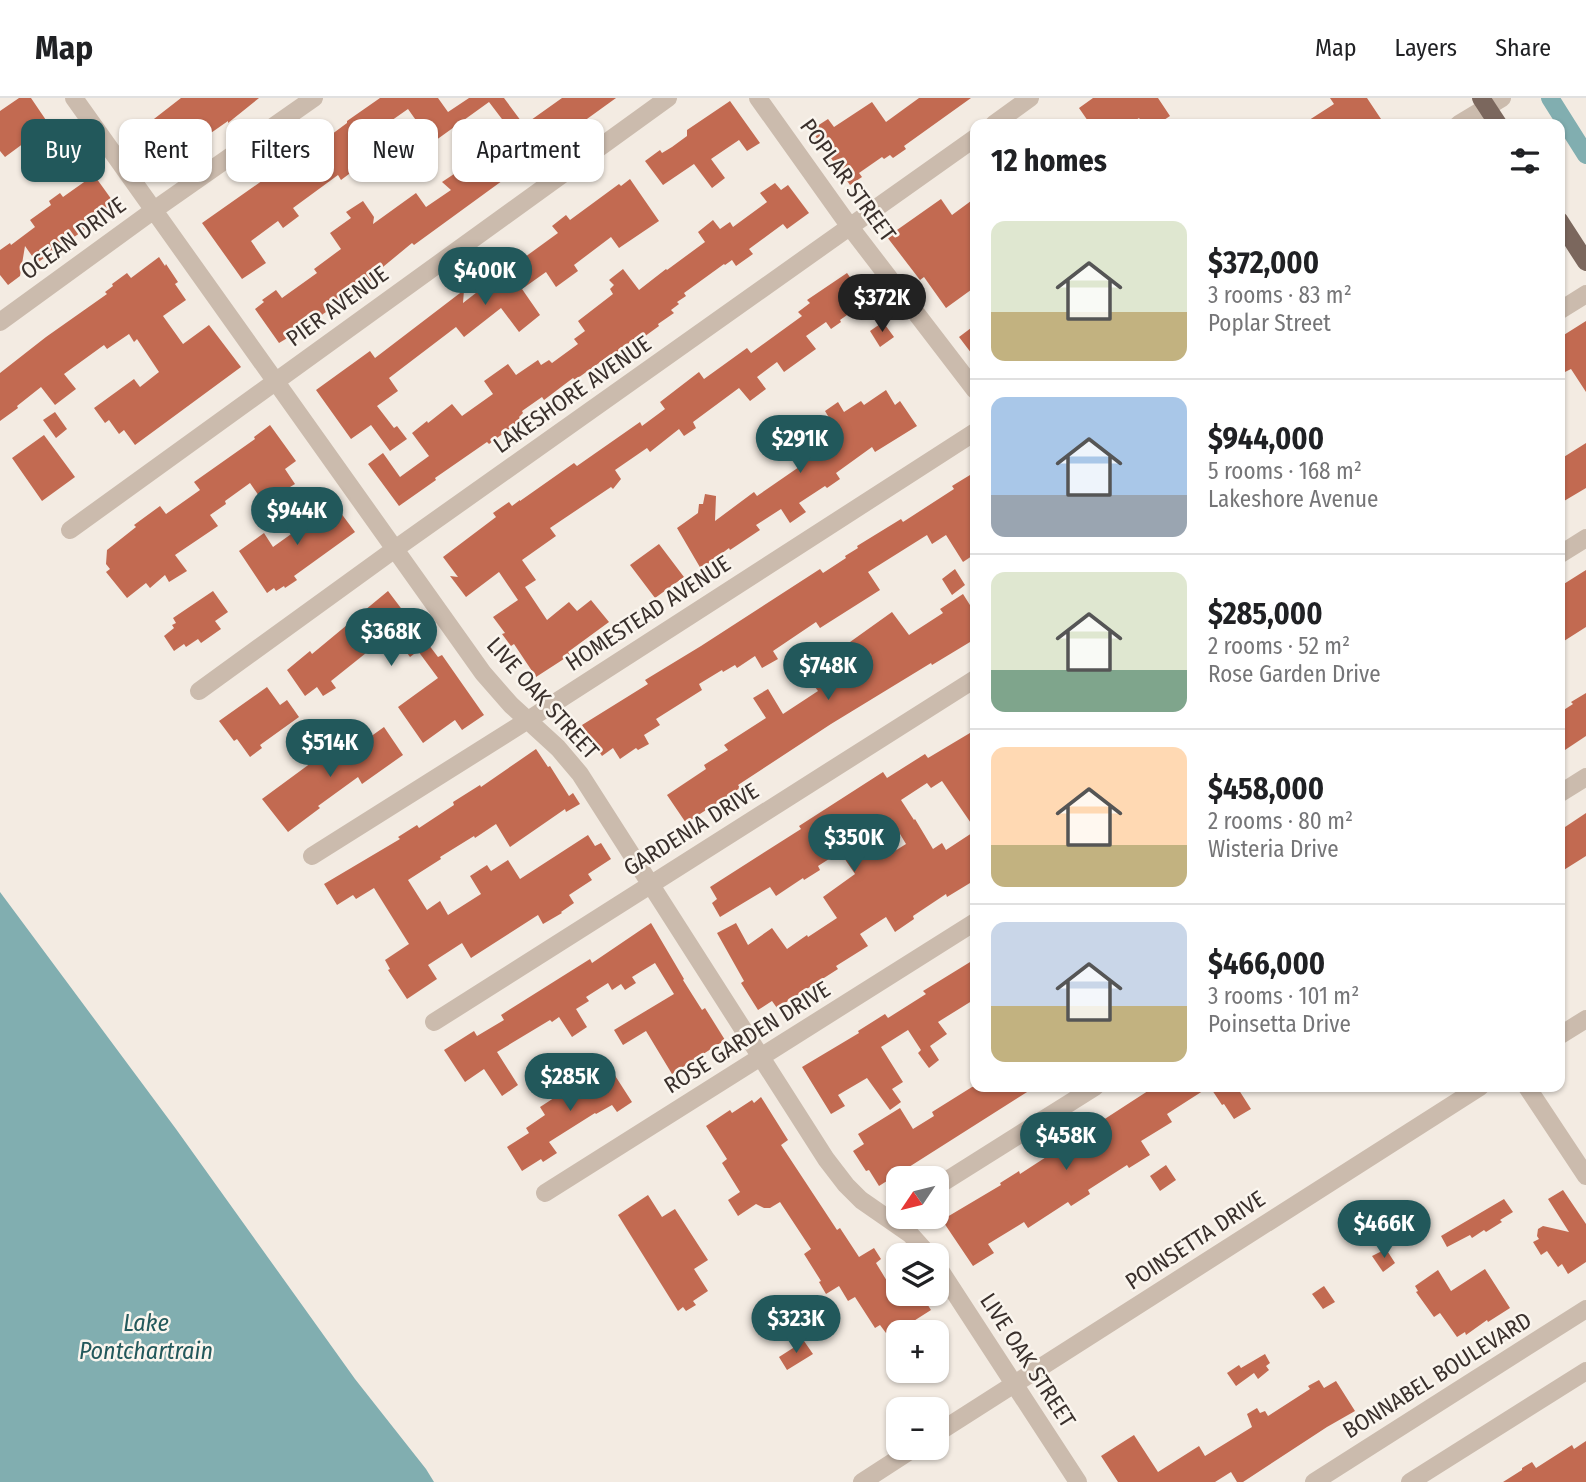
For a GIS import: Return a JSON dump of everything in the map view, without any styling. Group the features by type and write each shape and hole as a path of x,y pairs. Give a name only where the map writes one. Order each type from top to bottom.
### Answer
{"main road":[{"path":"1490,101 1496,119"},
{"path":"1565,229 1586,262"}],"street":[{"name":"LIVE OAK STREET","path":"74,98 483,673 511,705 558,748 580,774 827,1160 861,1200 886,1212"},
{"name":"OCEAN DRIVE","path":"0,323 154,210 314,98"},
{"name":"PIER AVENUE","path":"70,530 668,98"},
{"name":"POPLAR STREET","path":"758,98 850,227 970,383"},
{"path":"1001,119 1030,98"},
{"path":"1466,119 1490,101"},
{"name":"LAKESHORE AVENUE","path":"199,691 970,142"},
{"path":"1565,307 1586,294"},
{"name":"HOMESTEAD AVENUE","path":"312,856 970,435"},
{"path":"1565,551 1586,538"},
{"name":"GARDENIA DRIVE","path":"434,1022 970,682"},
{"path":"1565,790 1586,777"},
{"name":"ROSE GARDEN DRIVE","path":"545,1193 970,925"},
{"path":"1565,1032 1586,1019"},
{"path":"949,1179 1087,1092"},
{"name":"POINSETTA DRIVE","path":"949,1426 1471,1092"},
{"path":"1530,1092 1586,1176"},
{"name":"LIVE OAK STREET","path":"906,1229 918,1243"},
{"name":"LIVE OAK STREET","path":"949,1284 1078,1482"},
{"name":"BONNABEL BOULEVARD","path":"1314,1482 1586,1310"},
{"path":"1410,1482 1586,1371"},
{"path":"862,1482 896,1460"}],"water":[{"name":"Lake Pontchartrain","path":"0,892 176,1129 355,1379 434,1482 0,1482"}],"building":[{"path":"19,98 31,98 45,119 21,119 21,145 5,157 0,151 0,111"},
{"path":"181,98 259,98 233,119 226,119 226,122 212,132 212,119 154,119"},
{"path":"380,98 438,98 448,112 469,98 504,98 520,119 502,119 489,102 465,119 452,119 452,129 438,139 438,119 415,119 408,109 394,119 350,119"},
{"path":"562,98 616,98 587,119 532,119"},
{"path":"919,98 971,98 904,146 906,149 893,158 890,155 884,159 882,157 859,173 862,177 850,185 811,130 828,119 834,127 872,102 886,122"},
{"path":"1093,98 1158,98 1170,116 1166,119 1087,119 1079,108"},
{"path":"1330,98 1367,98 1381,119 1311,119 1334,104"},
{"path":"730,101 760,143 747,151 739,140 711,159 725,178 712,188 694,164 663,185 645,161 660,150 662,153 672,147 687,136 687,130"},
{"path":"347,121 348,175 341,180 338,175 334,178 334,133"},
{"path":"452,175 452,182 501,182 414,245 412,243 372,276 374,279 279,343 255,309 276,290 282,298 317,273 314,269 341,249 330,233 351,218 346,212 363,201 374,217 373,224 416,193 426,207 451,190 442,182"},
{"path":"630,179 659,221 619,248 611,237 574,265 578,271 556,287 546,272 522,289 540,315 519,332 501,308 464,337 456,327 389,378 398,391 377,406 394,428 397,426 407,439 390,451 371,425 351,439 316,390 370,351 375,358 464,290 463,303 499,275 496,270 503,265 501,262 519,249 525,257 558,233 552,226 566,215 570,220"},
{"path":"84,182 99,182 117,207 37,263 25,246 20,276 8,285 0,275 0,250 35,227 30,220 51,205 49,201 60,193 63,197"},
{"path":"260,182 328,182 293,208 299,216 283,228 278,221 251,241 266,263 242,279 202,223"},
{"path":"775,183 781,190 788,185 809,213 787,229 783,224 749,249 753,254 736,266 732,260 724,264 684,293 686,296 671,310 674,313 658,324 659,326 637,342 634,339 575,380 573,378 544,400 542,397 522,411 519,417 521,420 435,478 436,480 399,506 368,464 383,453 400,477 429,456 412,433 427,421 428,423 452,404 462,416 493,394 484,381 508,364 516,375 538,360 541,365 549,360 552,363 578,344 574,339 585,331 578,321 613,294 610,289 614,285 609,280 623,269 639,290 705,242 698,232 713,220 720,229 730,222 733,227 767,202 760,193"},
{"path":"941,199 952,215 970,202 970,291 946,308 924,277 920,280 887,237"},
{"path":"159,257 178,282 175,284 186,300 163,316 183,344 209,325 241,367 135,445 124,430 119,434 109,420 105,423 94,408 134,379 140,387 159,372 137,339 134,342 129,334 107,349 104,345 64,374 76,389 55,405 41,387 0,421 0,373 107,294 105,292 112,284 127,273 131,278"},
{"path":"847,273 867,301 831,329 826,322 806,336 816,349 784,372 777,362 757,377 766,389 750,401 739,388 693,422 696,428 684,436 679,429 650,452 647,448 615,470 621,479 613,489 611,487 550,528 556,536 522,560 536,580 525,587 547,620 569,602 577,611 591,600 609,622 568,652 570,655 536,677 514,644 511,646 502,634 505,633 493,617 518,600 499,572 466,597 450,576 458,577 443,557 496,517 493,513 509,502 512,506 574,463 577,466 640,422 642,426 665,409 660,402 699,372 704,379 747,348 751,353 802,316 798,312 810,303 807,300"},
{"path":"1586,321 1586,392 1571,369 1565,372 1565,334"},
{"path":"883,322 894,337 880,347 870,331"},
{"path":"970,329 970,351 959,337"},
{"path":"886,390 895,405 900,401 917,426 875,452 872,447 836,473 840,479 799,503 806,512 790,523 781,509 756,525 760,530 701,569 677,528 698,513 699,504 703,504 705,494 716,496 715,521 754,492 757,496 799,467 787,450 831,421 825,411 838,402 844,412 861,401 864,405"},
{"path":"55,412 67,429 56,438 43,420"},
{"path":"270,425 296,461 285,469 295,484 280,493 284,498 268,509 250,483 210,515 218,526 175,555 187,571 169,582 165,575 150,588 146,583 127,598 106,572 110,569 106,564 107,550 160,506 166,514 200,490 194,482 255,439 254,437"},
{"path":"44,435 75,477 42,501 12,458"},
{"path":"1586,443 1586,488 1565,500 1565,456"},
{"path":"970,475 970,557 963,562 946,535 932,544 927,535 868,572 880,590 820,628 816,622 773,651 778,659 762,668 755,656 737,668 735,665 723,672 722,670 699,684 702,690 656,719 660,725 644,735 649,744 638,750 636,748 620,759 613,748 602,756 582,725 648,684 645,680 820,569 823,573 846,558 857,546 901,519 903,522 954,489 952,486"},
{"path":"326,493 355,532 294,576 297,580 285,588 284,586 276,591 274,588 267,593 239,551 264,533 273,547 301,527 299,525 318,510 312,503"},
{"path":"659,544 684,577 655,598 630,565"},
{"path":"955,569 965,585 952,595 942,579"},
{"path":"1586,570 1586,627 1565,640 1565,583"},
{"path":"213,591 228,612 215,621 221,629 201,643 198,639 174,651 164,636 174,628 172,625 176,623 173,618"},
{"path":"388,591 438,657 442,655 484,715 462,730 455,720 423,743 398,707 438,678 418,651 410,657 399,642 388,651 381,641 331,681 336,688 323,696 317,687 305,696 287,670 310,651 312,654"},
{"path":"963,594 970,605 970,642 831,724 686,823 667,795 706,769 704,765 728,750 724,745 766,718 753,698 768,689 783,714 818,691 815,687 862,661 850,642 892,612 909,635 943,613 940,609"},
{"path":"267,687 280,705 287,700 299,717 260,745 262,748 250,757 219,721"},
{"path":"1586,693 1586,736 1565,750 1565,709 1573,704 1571,702"},
{"path":"384,727 403,755 362,784 358,777 288,832 262,799 330,749 338,760"},
{"path":"970,733 970,822 942,781 931,788 927,783 901,800 933,849 942,843 946,850 970,834 970,883 947,897 946,894 895,932 886,917 860,934 868,946 836,966 838,969 777,1008 772,1001 758,1010 741,983 744,981 717,933 736,923 748,945 772,928 787,949 837,918 823,897 855,874 840,852 818,866 820,870 776,896 770,887 720,917 712,903 717,899 710,887 883,772 887,778 925,754 928,758","holes":["891,819 906,844 882,859 866,835"]},
{"path":"536,749 569,796 573,793 580,804 566,812 565,809 510,847 496,824 440,857 441,859 408,880 427,910 440,901 448,915 481,894 470,876 487,865 491,871 508,860 520,879 588,835 595,846 601,843 611,859 588,874 592,880 569,895 574,903 562,913 543,924 538,915 471,958 462,943 428,965 437,979 407,999 388,970 390,969 385,960 409,944 374,888 356,899 353,895 337,905 324,884 400,839 398,837 417,825 419,828 454,805 453,802 480,785 481,787"},
{"path":"1586,813 1586,856 1565,869 1565,827"},
{"path":"651,923 683,980 725,1040 672,1074 646,1031 623,1045 614,1030 674,994 655,963 632,977 636,983 625,990 621,984 612,990 608,983 586,997 589,1001 576,1009 587,1027 572,1037 559,1017 497,1052 518,1085 502,1096 484,1069 465,1082 444,1050 474,1031 477,1036 504,1020 501,1015 590,959 592,963"},
{"path":"970,962 970,1002 938,1022 947,1034 930,1046 939,1060 929,1068 918,1053 921,1050 908,1030 881,1047 903,1082 892,1089 901,1102 890,1110 867,1078 838,1095 845,1106 831,1114 802,1067 885,1014 888,1018 926,994 923,991"},
{"path":"605,1060 632,1102 617,1112 612,1105 595,1113 549,1142 557,1153 522,1171 507,1147 529,1133 526,1128 545,1115 540,1107 577,1083 574,1079"},
{"path":"970,1088 970,1092 1027,1092 911,1166 886,1166 886,1182 879,1186 853,1151 864,1144 858,1134 900,1108 913,1129 934,1116 932,1112"},
{"path":"1146,1092 1201,1092 1167,1114 1172,1122 1141,1141 1150,1155 1129,1168 1127,1165 1088,1190 1090,1194 1071,1206 1068,1202 1028,1228 1024,1222 988,1244 994,1253 973,1266 948,1229 949,1216 1019,1171 1020,1174"},
{"path":"1213,1092 1240,1092 1251,1109 1234,1119 1224,1104 1222,1105"},
{"path":"761,1097 788,1140 781,1145 837,1230 840,1228 859,1257 874,1248 881,1259 876,1263 886,1279 886,1306 928,1306 931,1310 915,1320 886,1320 886,1333 880,1325 875,1328 855,1297 848,1301 839,1286 826,1294 804,1254 811,1249 780,1202 770,1208 756,1204 738,1216 728,1200 740,1192 722,1163 727,1159 706,1126 730,1110 732,1113 752,1100 754,1103"},
{"path":"1166,1165 1176,1180 1160,1191 1150,1176"},
{"path":"1563,1190 1586,1224 1586,1262 1568,1274 1562,1264 1558,1267 1547,1251 1541,1255 1533,1242 1539,1239 1538,1229 1543,1226 1569,1232 1548,1199"},
{"path":"648,1195 662,1217 675,1209 708,1260 694,1269 708,1291 693,1301 696,1305 686,1311 683,1307 678,1311 618,1215"},
{"path":"1504,1199 1513,1212 1500,1220 1502,1222 1486,1232 1484,1230 1472,1238 1470,1235 1447,1247 1441,1236"},
{"path":"1386,1249 1395,1263 1383,1272 1372,1256"},
{"path":"1485,1269 1510,1308 1466,1335 1465,1332 1457,1337 1440,1313 1434,1317 1416,1292 1418,1291 1415,1286 1438,1270 1451,1291"},
{"path":"1324,1286 1335,1302 1323,1309 1312,1294"},
{"path":"804,1341 813,1354 787,1370 779,1357"},
{"path":"1265,1354 1270,1363 1266,1366 1269,1370 1258,1379 1254,1373 1236,1386 1227,1373"},
{"path":"1319,1380 1324,1388 1336,1381 1355,1411 1243,1482 1237,1482 1231,1472 1215,1482 1118,1482 1101,1456 1134,1435 1158,1472 1199,1446 1205,1456 1252,1427 1247,1414 1257,1408 1260,1413 1265,1411 1268,1416 1310,1389 1308,1386"},
{"path":"1586,1441 1586,1482 1503,1482 1532,1462 1536,1468 1572,1445 1574,1449"}],"waterway":[{"path":"1550,98 1563,119"},
{"path":"1565,122 1586,155"}]}
